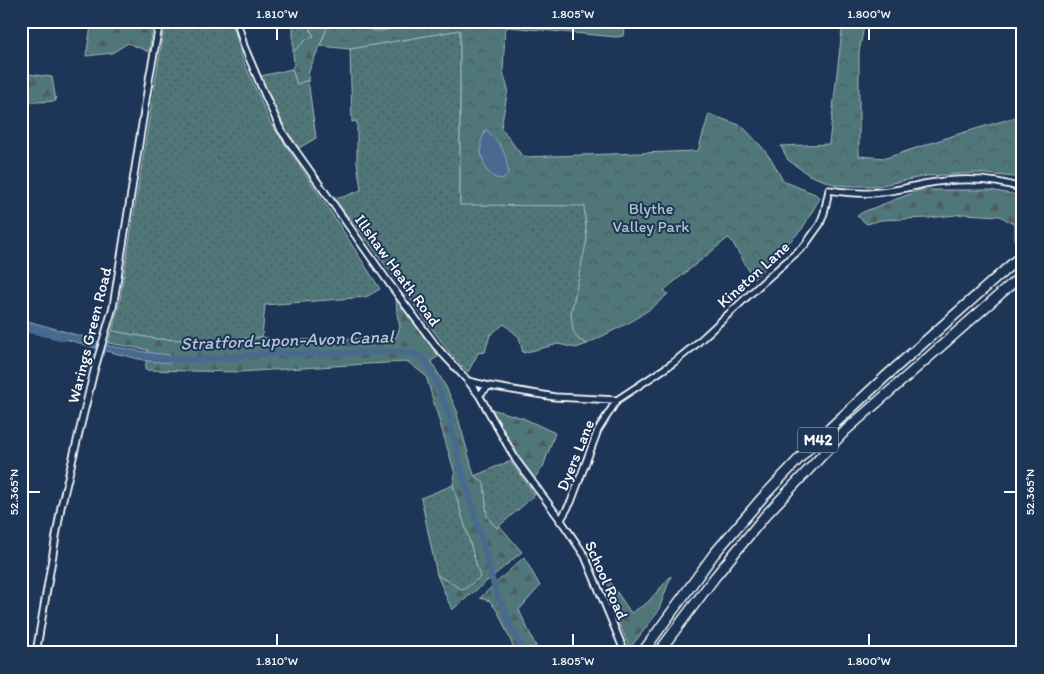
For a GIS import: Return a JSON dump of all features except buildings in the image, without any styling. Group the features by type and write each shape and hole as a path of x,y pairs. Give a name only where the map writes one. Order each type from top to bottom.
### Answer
{"highway":[{"name":"M42","path":"642,652 714,554 762,498 813,444 1023,254"},
{"name":"M42","path":"658,653 715,577 764,517 846,430 1023,274"}],"street":[{"name":"Warings Green Road","path":"36,653 61,508 94,371 113,307 160,21"},
{"name":"Illshaw Heath Road","path":"237,21 244,46 281,130 412,314 442,353 479,395 516,460 560,521"},
{"name":"Kineton Lane","path":"617,400 673,363 694,346 805,245 820,224 829,190 859,194 940,181 959,180 996,181 1023,189"},
{"path":"468,381 555,397 617,400"},
{"path":"479,395 489,386"},
{"name":"Dyers Lane","path":"560,521 571,502 598,430 617,400"},
{"name":"School Road","path":"560,521 585,556 625,653"}],"green space":[{"path":"92,21 154,21 149,52 128,43 112,53 86,56"},
{"path":"165,21 232,21 243,60 270,122 380,289 366,297 265,305 262,337 215,341 157,339 112,331 119,305"},
{"path":"293,21 309,21 314,36 308,38 293,52"},
{"path":"309,21 330,21 309,71 308,80 297,84 292,69 294,65 293,52 308,38 314,36"},
{"name":"Blythe Valley Park","path":"330,21 677,21 624,28 623,36 616,37 509,27 505,29 503,72 508,89 501,128 523,157 698,151 709,114 742,126 773,162 783,181 815,194 820,198 802,229 754,279 728,238 664,290 668,294 653,307 632,321 587,344 578,339 573,331 571,313 587,239 584,206 460,205 460,30 350,49 320,46"},
{"path":"358,21 411,21 394,28 376,31 371,30"},
{"path":"843,21 865,21 859,52 859,156 886,158 1023,115 1023,181 1014,177 977,173 927,176 877,186 836,185 809,175 788,160 781,146 829,144"},
{"path":"460,30 460,204 584,205 587,239 571,313 578,339 587,344 576,348 558,344 523,353 519,337 504,324 490,335 485,352 478,353 468,372 449,352 359,229 332,198 343,197 361,190 357,162 357,121 352,122 350,49"},
{"path":"292,69 297,84 308,80 316,138 299,148 290,138 262,83 261,76"},
{"path":"21,73 52,77 56,101 21,103"},
{"path":"920,190 990,190 1023,196 1023,235 1015,241 1015,225 1000,216 964,214 881,220 867,224 857,216"},
{"path":"396,296 439,356 431,361 458,413 474,475 484,483 487,517 497,528 499,525 522,552 452,610 437,575 463,590 480,577 453,485 455,474 426,376 408,362 239,372 145,370 148,350 108,343 112,331 157,339 215,341 262,337 279,340 396,338 400,327"},
{"path":"491,409 523,418 555,433 543,467 533,480 519,458"},
{"path":"510,461 535,495 497,528 487,517 484,483 474,476"},
{"path":"453,485 480,577 463,591 437,575 421,498"},
{"path":"524,557 540,586 519,610 539,653 516,653 498,612 490,601 480,598"},
{"path":"605,574 631,613 647,603 671,576 658,612 630,648 618,622"}],"water":[{"path":"486,129 496,139 505,154 508,173 504,179 495,178 486,170 481,153 481,141"},
{"path":"21,319 110,346 170,355 170,363 147,361 106,351 21,326"}],"waterway":[{"name":"Stratford-upon-Avon Canal","path":"21,328 64,338"},
{"name":"Stratford-upon-Avon Canal","path":"162,359 200,360 276,353 384,352 406,352 421,357 426,362 435,379 450,420 495,590 503,605 511,628 525,653"}]}
